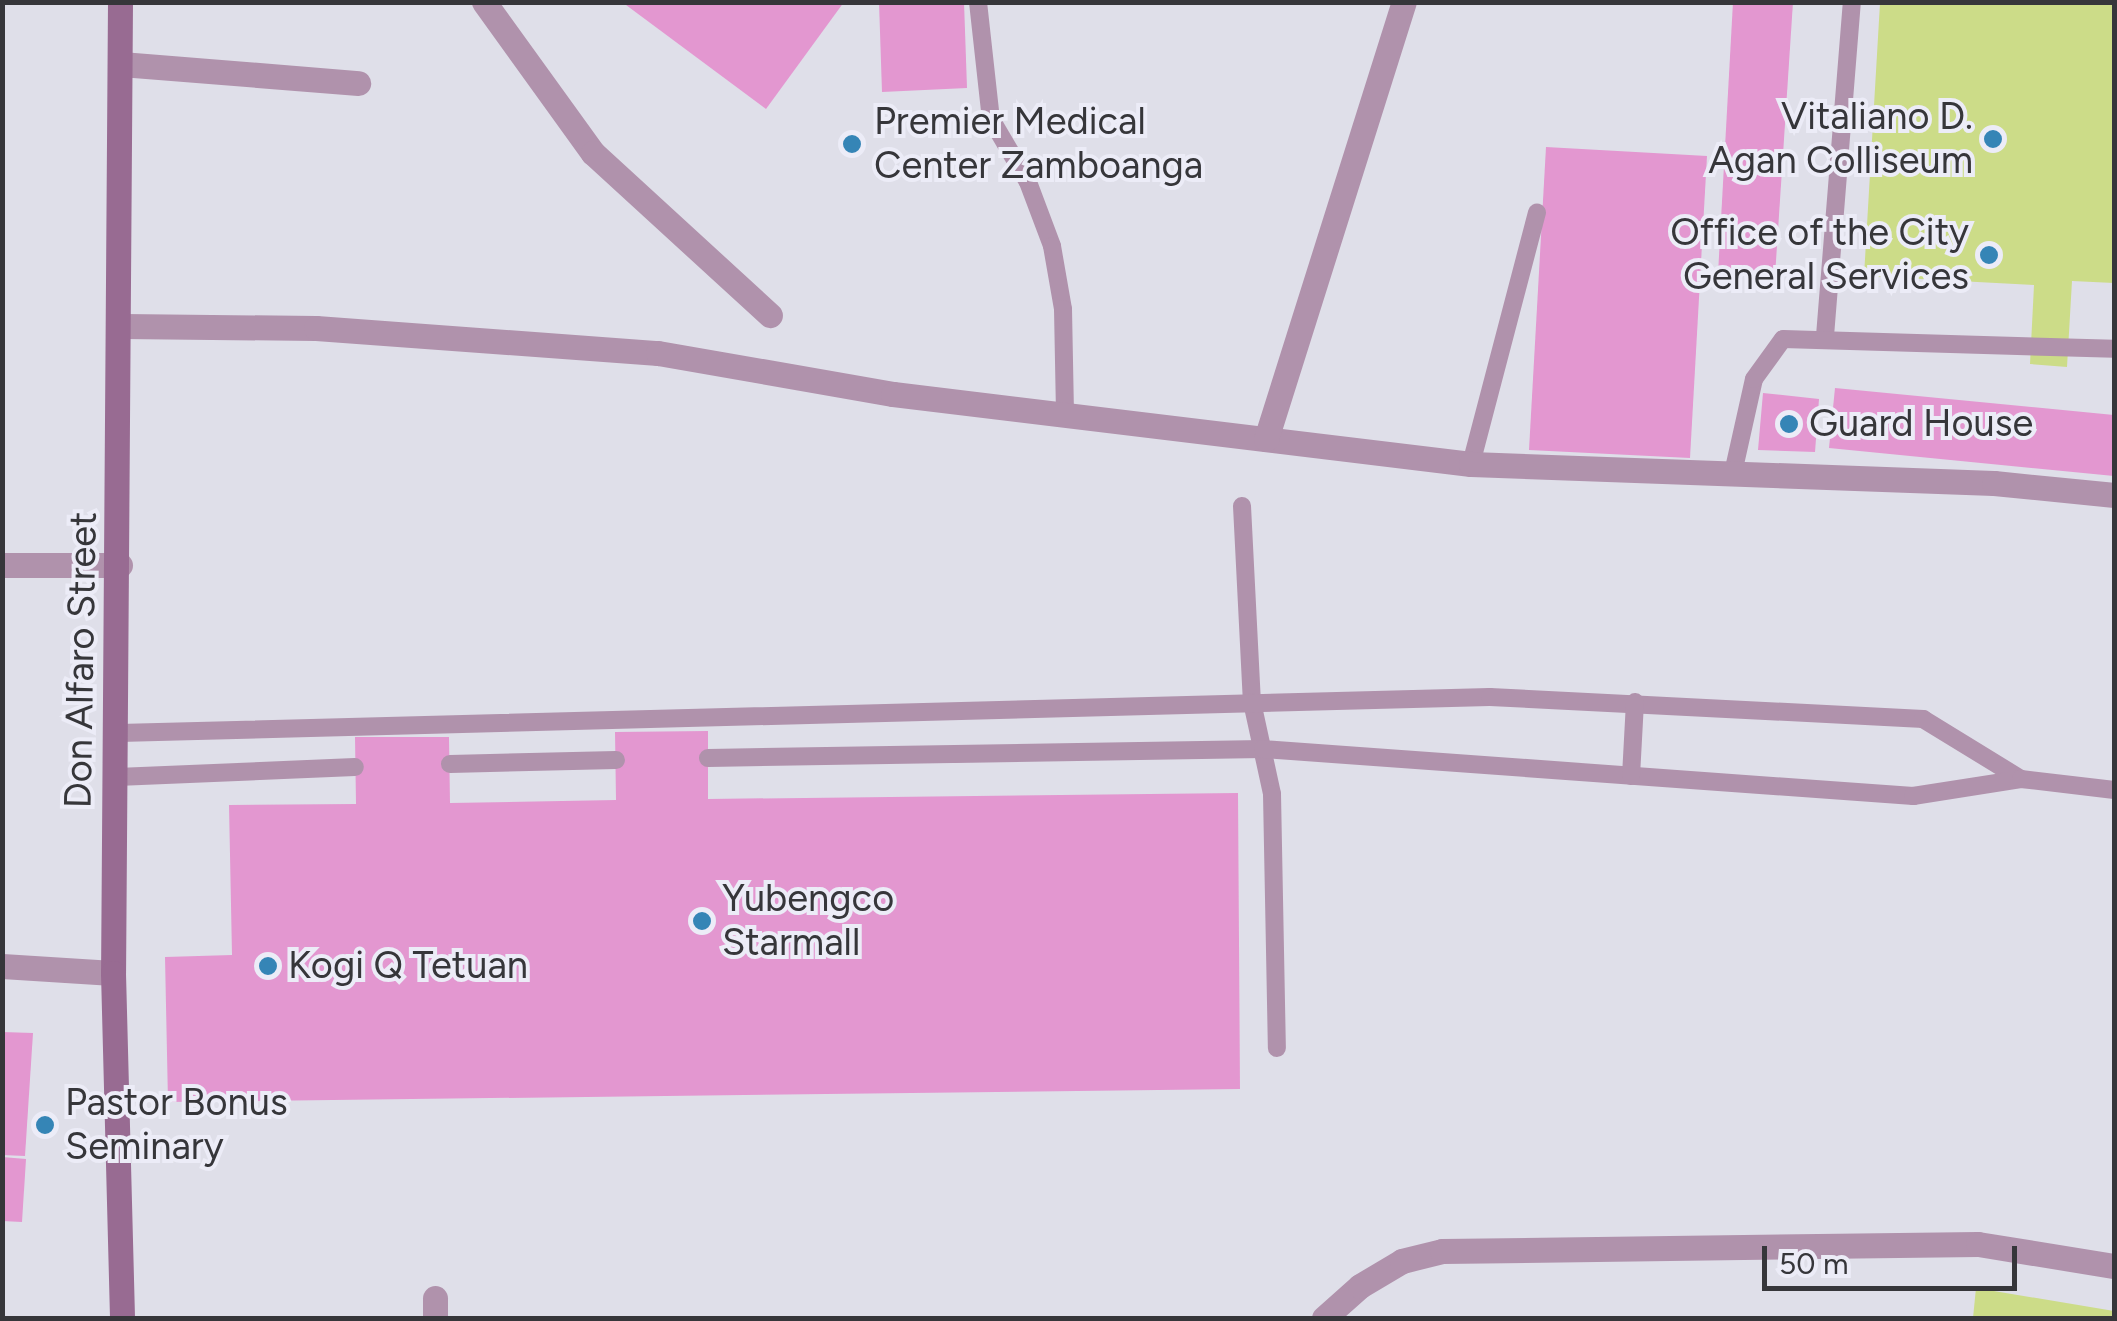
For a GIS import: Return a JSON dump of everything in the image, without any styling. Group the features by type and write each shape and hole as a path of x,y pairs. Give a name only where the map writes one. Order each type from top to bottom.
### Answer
{"main road":[{"name":"Don Alfaro Street","path":"120,2 122,326 113,973 122,1318"}],"street":[{"path":"484,2 594,153 770,315"},
{"path":"1266,439 1404,2"},
{"path":"121,64 358,83"},
{"path":"122,326 316,328 640,351 1064,416 1471,464 1994,483 2114,495"},
{"path":"2,565 120,566"},
{"path":"2,966 113,973"},
{"path":"1324,1318 1374,1278 1442,1251 1978,1244 2114,1266"}],"lane":[{"path":"978,2 990,119 1028,182 1052,246 1063,310 1064,416"},
{"path":"1825,336 1852,2"},
{"path":"1471,464 1537,212"},
{"path":"1734,473 1754,378 1766,355 1783,339 1825,336 2114,350"},
{"path":"1242,506 1252,702 1272,794 1277,1048"},
{"path":"119,733 1252,702 1635,702 1923,719 2021,779"},
{"path":"1631,776 1635,702"},
{"path":"708,758 1263,748 1912,796 2021,779 2114,790"},
{"path":"450,764 616,760"},
{"path":"117,777 355,767"}],"green space":[{"name":"Vitaliano D. Agan Colliseum","path":"1880,3 2114,3 2114,283 2072,281 2067,367 2030,364 2034,285 1864,276"},
{"path":"1976,1288 2114,1311 2114,1318 1973,1318"}],"building":[{"path":"622,2 844,2 766,109"},
{"path":"879,2 964,2 967,88 882,92"},
{"path":"1733,2 1793,2 1775,276 1718,274"},
{"path":"1546,147 1707,156 1690,458 1529,450"},
{"path":"1835,388 2114,415 2114,476 1829,448"},
{"name":"Guard House","path":"1763,393 1819,399 1815,452 1758,450"},
{"name":"Yubengco Starmall","path":"708,731 708,799 1238,793 1240,1089 168,1102 165,957 232,955 229,805 356,804 355,737 449,737 450,803 616,800 615,732"},
{"path":"2,1032 33,1033 25,1156 2,1155"},
{"path":"2,1157 26,1159 22,1222 2,1221"}],"place":[{"name":"Vitaliano D. Agan Colliseum","path":"1993,139"},
{"name":"Premier Medical Center Zamboanga","path":"852,144"},
{"name":"Office of the City General Services","path":"1989,255"},
{"name":"Guard House","path":"1789,424"},
{"name":"Yubengco Starmall","path":"702,921"},
{"name":"Kogi Q Tetuan","path":"268,966"},
{"name":"Pastor Bonus Seminary","path":"45,1125"}]}
